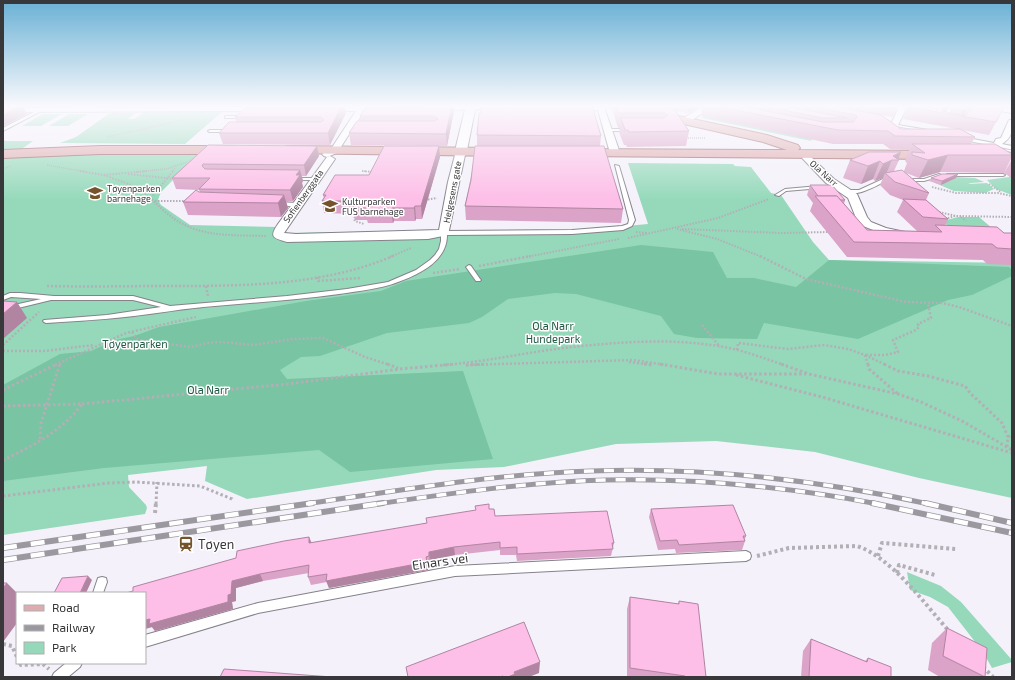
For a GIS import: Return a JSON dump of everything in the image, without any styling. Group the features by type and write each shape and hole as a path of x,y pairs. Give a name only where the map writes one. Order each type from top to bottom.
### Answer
{"main road":[{"path":"754,137 786,145 805,156"},
{"path":"767,137 856,155"},
{"path":"767,140 777,147 777,150 771,154"},
{"path":"276,152 333,151 515,154"},
{"path":"3,154 86,152 245,152"},
{"path":"856,155 805,156 771,154 616,159 560,154 805,156 949,158 856,155"},
{"path":"977,156 1012,156"},
{"path":"996,160 1012,160"}],"street":[{"name":"Sofienberggata","path":"278,235 278,232 282,226 316,179 333,151 345,137"},
{"name":"Helgesens gate","path":"444,233 464,137"},
{"path":"610,137 616,159"},
{"path":"968,137 1005,138 1012,149"},
{"name":"Ola Narr","path":"805,156 829,185 846,191 853,196 862,218 867,224 883,231 911,235"},
{"path":"278,235 287,238 296,238 428,235 444,233"}],"lane":[{"path":"46,321 117,316 170,307 296,300 380,288 413,273 439,255 445,240 444,233 583,232 613,230 627,227 632,223 632,220 616,159"},
{"path":"846,191 860,191 885,180 924,180 940,175 1003,175"},
{"path":"285,179 316,179"},
{"path":"899,180 904,185"},
{"path":"777,195 785,190 829,185"},
{"path":"274,204 298,204"},
{"path":"469,267 478,280"},
{"path":"3,298 10,295 20,295 54,298 133,298 170,307"},
{"path":"3,306 14,306 54,298"},
{"name":"Einars vei","path":"146,641 258,608 454,571 746,556"},
{"path":"98,592 102,582"},
{"path":"58,677 75,664"}],"path":[{"path":"685,138 706,138"},
{"path":"47,163 47,165 52,167 104,175 176,167 190,160"},
{"path":"151,198 176,167"},
{"path":"362,171 378,172"},
{"path":"120,174 180,179"},
{"path":"104,175 142,191 168,214 186,226 196,230 233,236 278,235"},
{"path":"982,175 995,190 1012,196"},
{"path":"917,180 933,187 957,193 986,194 995,190"},
{"path":"992,192 1005,194"},
{"path":"413,273 436,273 675,229 715,220 736,213 777,195"},
{"path":"420,201 440,198"},
{"path":"155,201 187,201"},
{"path":"359,209 354,219 355,221 364,224"},
{"path":"938,212 956,216 1012,217"},
{"path":"944,220 956,216"},
{"path":"961,216 966,220"},
{"path":"675,229 782,233 836,232"},
{"path":"675,229 717,239 750,251 806,278 906,302 942,303 959,307 1012,326"},
{"path":"42,286 206,286 303,279 347,271 383,261 420,243 426,239 428,235"},
{"path":"865,355 885,355 898,352 893,340 916,330 919,327 918,324 931,318 928,303"},
{"path":"3,345 39,312 18,310 14,306"},
{"path":"3,390 98,344 132,332 203,315"},
{"path":"702,325 721,347"},
{"path":"132,332 137,339 144,341 191,347 207,343 221,342 254,345 293,339 323,338 365,357 400,369"},
{"path":"444,366 562,348 640,342 678,342 721,347 738,350 809,374 898,394 941,411 1012,450"},
{"path":"738,350 738,343 788,350 824,345 848,349 865,355 898,371 928,376 965,386 970,393 1002,423 1010,436 1007,447"},
{"path":"3,351 44,350 98,344"},
{"path":"865,355 869,369 898,394"},
{"path":"40,440 41,423 61,361"},
{"path":"3,406 82,404 280,385 400,369 444,366 639,361 733,375 822,397 1012,454"},
{"path":"733,375 773,373 809,374"},
{"path":"3,460 40,440 69,420 82,404"},
{"path":"155,513 157,482"},
{"path":"3,496 109,483 157,482 200,486 232,499 233,501"},
{"path":"878,556 882,542 956,549"},
{"path":"762,555 789,548 857,546 878,556 897,573 949,631"},
{"path":"897,573 900,565 935,575"},
{"path":"3,644 12,646 16,655"},
{"path":"20,664 43,664 58,677"},
{"path":"978,671 981,664 993,677"}],"green space":[{"path":"76,137 193,137 185,144 60,143"},
{"path":"791,137 812,139 811,141"},
{"path":"3,140 33,141 19,151 3,152"},
{"name":"Tøyenparken","path":"69,154 198,155 161,192 158,200 161,205 190,225 278,227 288,233 464,230 573,231 648,224 628,163 733,164 735,166 751,167 771,193 781,195 813,242 829,260 1012,263 1012,498 919,478 815,452 716,441 616,444 504,467 436,470 247,499 205,481 207,466 128,475 129,487 146,505 147,508 145,514 3,535 3,157"},
{"path":"1003,171 1012,171 1012,195 996,189 987,180 1009,177"},
{"path":"953,177 975,178 984,182 968,184 987,183 994,189 985,193 954,191 935,183"},
{"path":"958,217 979,217 1000,235 953,232 943,221"},
{"name":"Ola Narr","path":"641,245 713,252 727,278 754,278 796,287 829,260 1009,267 1012,270 1012,276 972,295 948,300 858,339 764,323 757,339 697,338 674,334 661,316 576,294 555,293 508,299 482,317 469,323 387,333 320,356 301,357 280,370 287,379 463,371 493,459 350,472 319,450 104,468 3,481 3,385 60,354 91,351 115,340 134,336 159,327 306,301 381,291 406,281"},
{"path":"907,572 941,586 961,602 1012,660 1012,662 992,668 983,652 948,607 930,597 910,590"}],"building":[{"path":"912,144 995,144 1012,155 948,155 928,160 912,155 912,152 925,153"},
{"path":"208,145 317,146 304,165 203,164 202,166 205,169 300,170 296,175 300,175 290,190 199,189 210,178 172,178"},
{"path":"384,146 439,146 421,206 415,206 414,208 392,208 391,210 366,210 366,208 353,208 356,201 322,201 326,195 323,195 335,175 369,175"},
{"path":"475,146 604,146 623,209 465,206 471,180"},
{"path":"869,152 901,152 893,156 899,160 892,160 883,164 880,161 868,166 850,160"},
{"path":"902,170 929,193 895,182 885,173"},
{"path":"942,174 958,174 942,181 931,178"},
{"path":"810,185 832,185 845,200 840,200 837,196 818,196"},
{"path":"196,190 199,192 284,195 278,203 183,202"},
{"path":"815,196 837,196 867,230 942,232 935,225 997,227 1004,233 1012,233 1012,249 997,248 992,244 854,242"},
{"path":"903,199 926,200 948,219 923,217"},
{"path":"3,301 17,302 3,314"},
{"path":"489,504 489,509 494,509 495,516 607,511 614,543 612,543 613,549 517,554 517,547 500,548 500,542 454,547 429,552 429,556 426,557 427,562 326,581 327,574 308,577 309,565 232,581 231,594 228,595 228,602 149,624 150,619 146,620 146,592 130,592 133,591 133,587 236,558 237,551 309,537 309,543 427,523 426,518 476,510 475,506"},
{"path":"733,505 746,536 743,536 745,541 679,545 677,540 660,541 651,509"},
{"path":"88,576 80,592 55,592 62,578"},
{"path":"630,597 679,604 679,601 698,604 706,677 685,677 630,668"},
{"path":"524,622 540,662 514,672 515,674 508,677 408,677 406,667"},
{"path":"947,628 987,648 985,677 943,656"},
{"path":"811,639 867,662 868,658 891,667 891,677 809,677"},
{"path":"224,669 332,677 220,677"}],"tram line":[{"path":"961,140 1012,150"}],"railway":[{"path":"306,504 413,488 519,475 634,470 719,473 761,477 845,488 929,504"},
{"path":"377,504 463,492 548,483 606,480 708,482 776,488 878,504"},
{"path":"3,548 313,503"},
{"path":"3,560 383,503"},
{"path":"872,503 1012,533"},
{"path":"925,503 1012,523"}],"place":[{"name":"Tøyenparken barnehage","path":"95,193"},
{"name":"Kulturparken FUS barnehage","path":"330,206"},
{"name":"Tøyen","path":"186,544"}],"park label":[{"name":"Ola Narr Hundepark","path":"553,331"}]}
